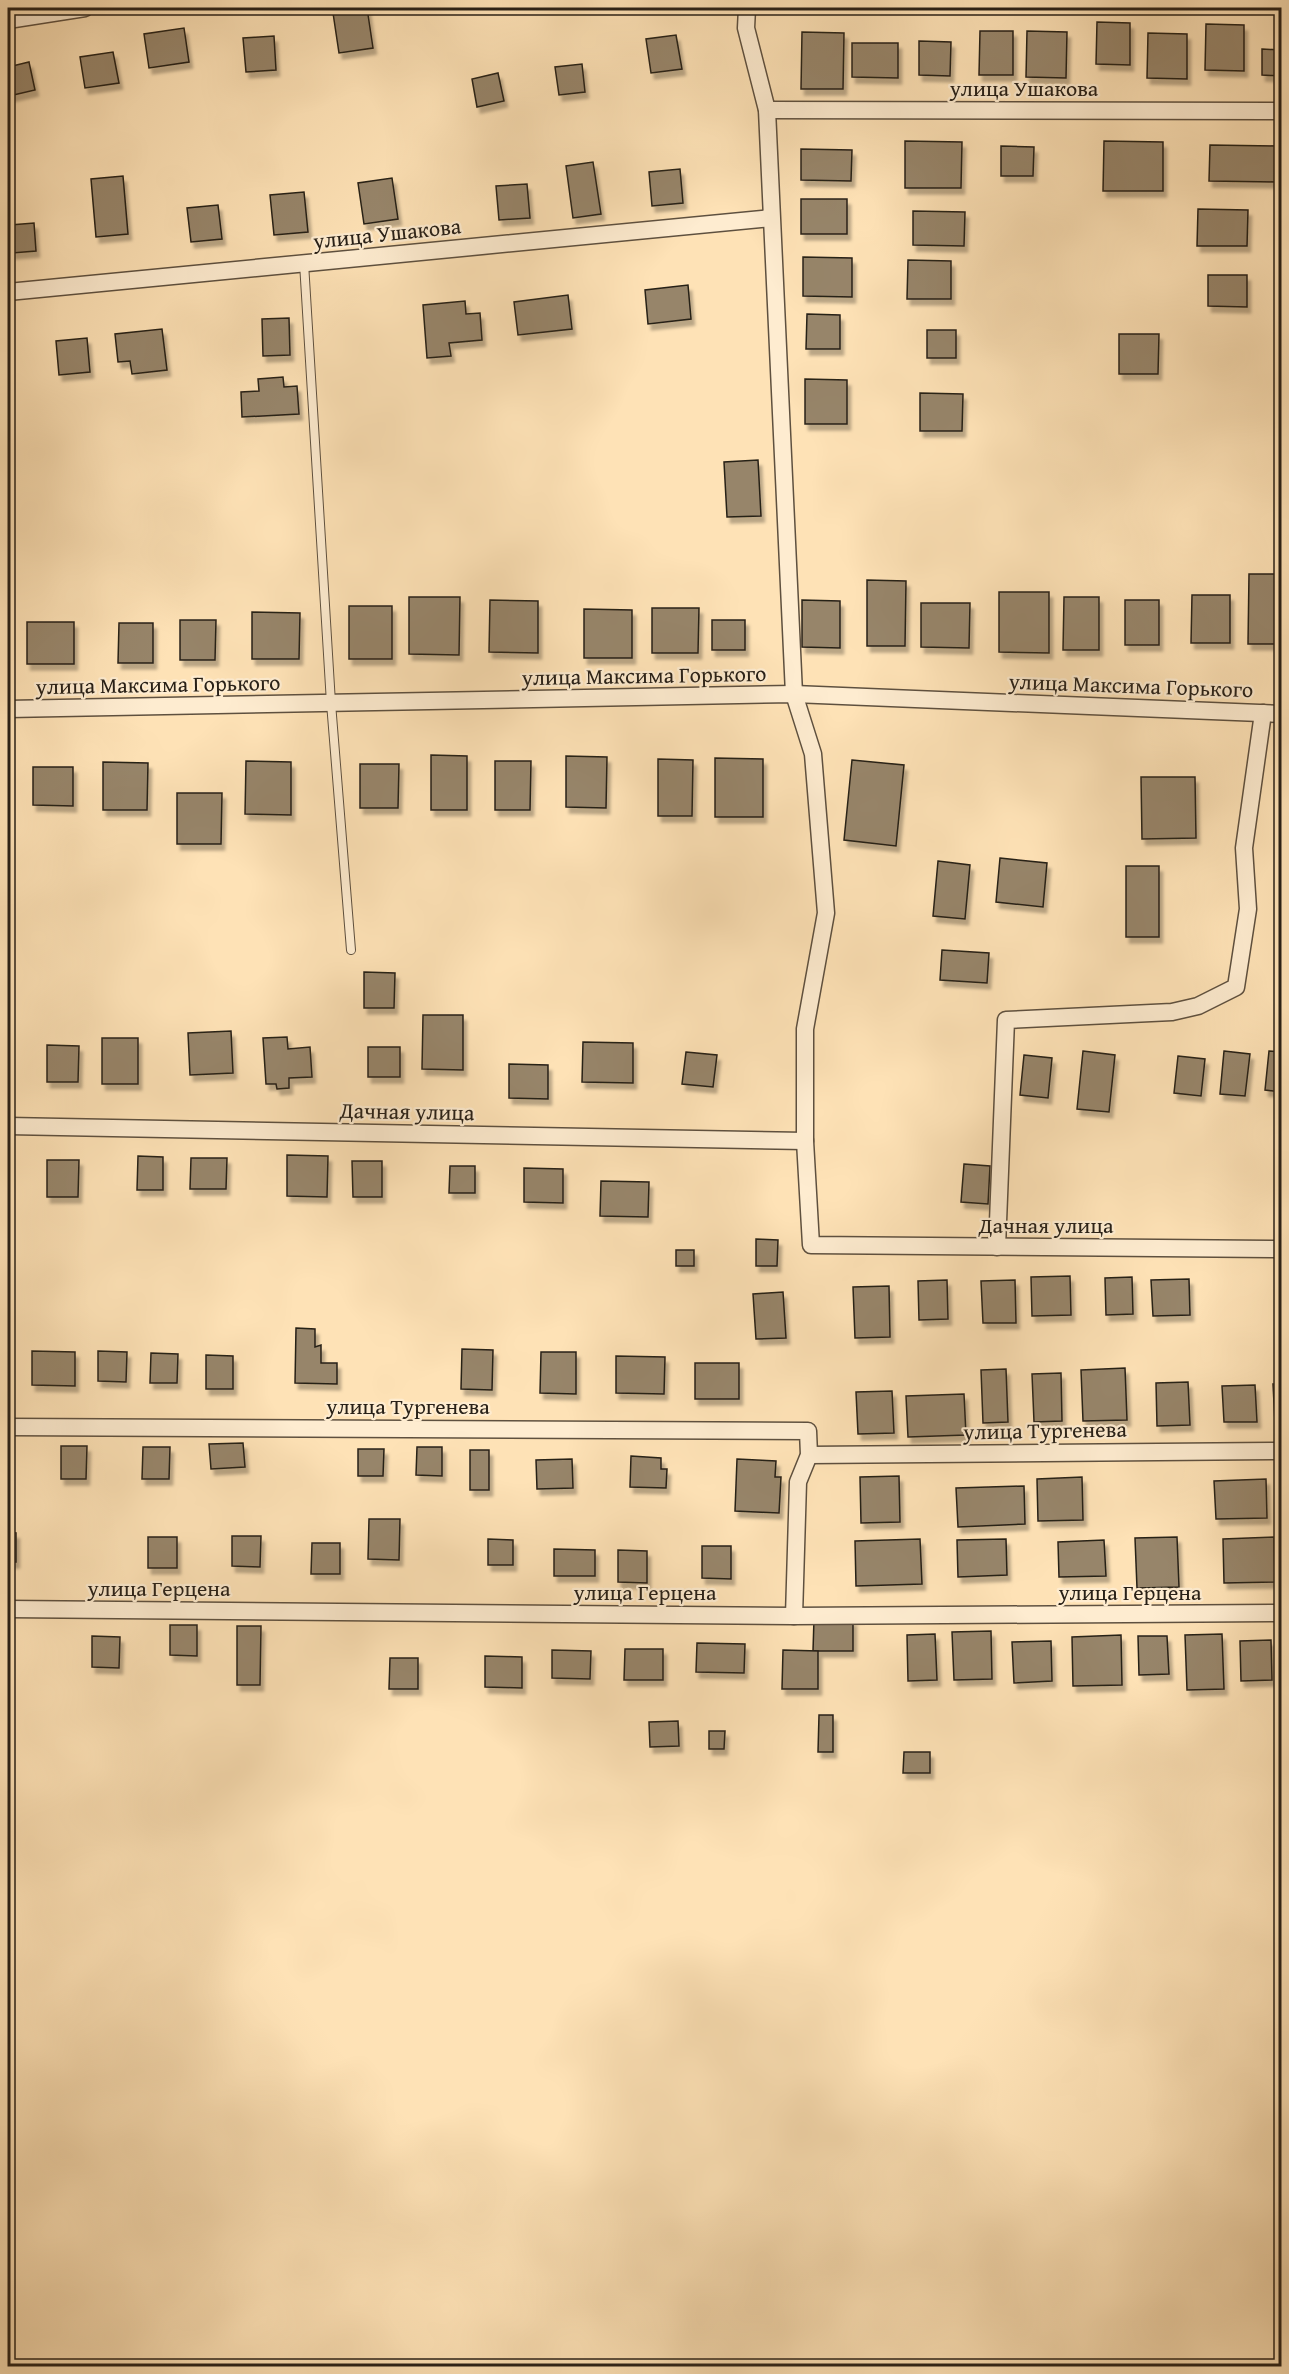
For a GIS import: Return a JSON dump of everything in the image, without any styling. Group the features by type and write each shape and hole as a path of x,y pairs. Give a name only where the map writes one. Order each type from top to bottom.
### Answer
{"street":[{"path":"8,20 85,8"},
{"path":"747,8 746,28 767,110 794,694 813,754 826,914 805,1029 805,1141"},
{"name":"улица Ушакова","path":"767,110 1281,111"},
{"name":"улица Ушакова","path":"8,292 771,218"},
{"name":"улица Максима Горького","path":"8,709 794,694 1281,714"},
{"path":"997,1247 1006,1020 1172,1012 1198,1006 1236,987 1248,909 1244,848 1263,713"},
{"name":"Дачная улица","path":"8,1126 805,1141 811,1245 1281,1249"},
{"name":"улица Тургенева","path":"8,1427 808,1431 809,1455 1281,1451"},
{"path":"794,1616 798,1482 809,1455"},
{"name":"улица Герцена","path":"8,1609 794,1616 1281,1613"}],"lane":[{"path":"304,263 331,703 351,950"}],"building":[{"path":"367,8 373,48 339,53 333,13"},
{"path":"1097,22 1130,23 1130,65 1096,64"},
{"path":"1206,24 1244,25 1244,71 1205,70"},
{"path":"184,28 189,62 149,68 144,34"},
{"path":"980,31 1013,31 1013,75 979,75"},
{"path":"1027,31 1067,32 1066,78 1026,77"},
{"path":"802,32 844,33 843,89 801,89"},
{"path":"1148,33 1187,34 1187,79 1147,78"},
{"path":"676,35 682,69 651,73 646,39"},
{"path":"274,36 276,70 246,72 243,38"},
{"path":"919,41 951,42 950,76 919,75"},
{"path":"852,43 898,43 898,78 852,77"},
{"path":"1262,49 1282,50 1282,76 1262,75"},
{"path":"113,52 119,83 85,88 80,57"},
{"path":"29,62 35,90 9,96 8,67"},
{"path":"582,64 585,92 559,95 555,67"},
{"path":"498,73 504,101 477,107 472,79"},
{"path":"905,141 962,142 961,188 905,188"},
{"path":"1104,141 1163,142 1163,191 1103,191"},
{"path":"1210,145 1281,146 1280,182 1209,181"},
{"path":"1001,146 1034,147 1033,176 1001,176"},
{"path":"801,149 852,150 851,181 801,180"},
{"path":"593,162 601,214 573,218 566,166"},
{"path":"680,169 683,203 652,206 649,172"},
{"path":"123,176 128,234 96,237 91,179"},
{"path":"392,178 398,219 364,224 358,183"},
{"path":"527,184 530,218 499,220 496,186"},
{"path":"304,192 308,232 274,235 270,195"},
{"path":"801,199 847,199 847,234 801,234"},
{"path":"218,205 222,239 191,242 187,208"},
{"path":"1198,209 1248,210 1247,246 1197,246"},
{"path":"913,211 965,212 964,246 913,245"},
{"path":"34,223 36,251 12,253 10,225"},
{"path":"803,257 852,258 852,297 803,296"},
{"path":"908,260 951,261 951,299 907,299"},
{"path":"1208,275 1247,275 1247,307 1208,306"},
{"path":"688,285 691,319 648,324 645,290"},
{"path":"568,295 572,329 518,335 514,302"},
{"path":"465,301 466,314 480,313 482,340 449,343 451,356 427,358 423,305"},
{"path":"807,314 840,315 840,349 806,349"},
{"path":"289,318 290,355 263,356 262,319"},
{"path":"162,329 167,370 132,374 130,361 118,362 115,334"},
{"path":"927,330 956,330 956,358 927,358"},
{"path":"1119,334 1159,334 1158,374 1119,374"},
{"path":"87,338 90,372 59,375 56,341"},
{"path":"283,377 284,387 297,386 299,414 242,417 241,392 259,391 258,379"},
{"path":"805,379 847,380 847,424 805,424"},
{"path":"920,393 963,394 962,431 920,431"},
{"path":"758,460 761,516 727,517 724,462"},
{"path":"1249,574 1282,574 1282,644 1248,644"},
{"path":"867,580 906,581 905,646 867,646"},
{"path":"999,592 1049,592 1049,653 999,652"},
{"path":"1192,595 1230,595 1230,643 1191,643"},
{"path":"409,597 460,597 459,655 409,654"},
{"path":"1064,597 1099,597 1099,650 1063,650"},
{"path":"490,600 538,601 538,653 489,652"},
{"path":"802,600 840,601 840,648 802,647"},
{"path":"1125,600 1159,600 1159,645 1125,645"},
{"path":"921,603 970,603 969,648 921,647"},
{"path":"349,606 392,606 392,659 349,659"},
{"path":"652,608 699,608 698,653 652,653"},
{"path":"584,609 632,610 632,658 584,658"},
{"path":"252,612 300,613 299,659 252,659"},
{"path":"180,620 216,620 215,660 180,660"},
{"path":"712,620 745,620 745,650 712,650"},
{"path":"27,622 74,622 74,664 27,664"},
{"path":"119,623 153,623 153,663 118,663"},
{"path":"431,755 467,756 467,810 431,810"},
{"path":"566,756 607,757 606,808 566,807"},
{"path":"715,758 763,759 763,817 715,817"},
{"path":"658,759 693,760 692,816 658,816"},
{"path":"852,760 904,765 896,846 844,840"},
{"path":"246,761 291,762 291,815 245,814"},
{"path":"495,761 531,761 530,810 495,810"},
{"path":"103,762 148,763 147,810 103,810"},
{"path":"360,764 399,764 398,808 360,808"},
{"path":"33,767 73,767 73,806 33,805"},
{"path":"1141,777 1195,777 1196,838 1142,839"},
{"path":"177,793 222,793 221,844 177,844"},
{"path":"1000,858 1047,863 1043,907 996,902"},
{"path":"938,861 970,865 965,919 933,916"},
{"path":"1126,866 1159,866 1159,937 1126,937"},
{"path":"942,950 989,953 987,983 940,980"},
{"path":"364,972 395,973 394,1008 364,1008"},
{"path":"423,1015 463,1015 463,1070 422,1069"},
{"path":"231,1031 233,1073 190,1075 188,1033"},
{"path":"287,1037 288,1049 310,1047 312,1077 289,1078 289,1088 277,1089 276,1084 266,1084 263,1038"},
{"path":"102,1038 138,1038 138,1084 102,1084"},
{"path":"583,1042 633,1043 633,1083 582,1082"},
{"path":"47,1045 79,1046 78,1082 47,1082"},
{"path":"368,1047 400,1047 400,1077 368,1077"},
{"path":"1083,1051 1115,1055 1109,1112 1077,1109"},
{"path":"1224,1051 1250,1054 1245,1096 1220,1094"},
{"path":"1269,1051 1282,1052 1282,1092 1265,1090"},
{"path":"686,1052 717,1055 713,1087 682,1084"},
{"path":"1024,1055 1052,1058 1048,1098 1020,1095"},
{"path":"1178,1056 1205,1059 1201,1096 1174,1093"},
{"path":"509,1064 548,1065 548,1099 509,1098"},
{"path":"287,1155 328,1156 327,1197 287,1196"},
{"path":"138,1156 163,1157 163,1190 137,1190"},
{"path":"191,1158 227,1158 226,1189 190,1189"},
{"path":"47,1160 79,1160 78,1197 47,1197"},
{"path":"352,1161 382,1161 382,1197 353,1197"},
{"path":"964,1164 990,1166 988,1204 961,1202"},
{"path":"450,1166 475,1166 475,1193 449,1193"},
{"path":"524,1168 563,1169 563,1203 524,1202"},
{"path":"601,1181 649,1182 648,1217 600,1216"},
{"path":"756,1239 778,1240 777,1266 756,1266"},
{"path":"676,1250 694,1250 694,1266 676,1266"},
{"path":"1070,1276 1071,1315 1032,1316 1031,1277"},
{"path":"1132,1277 1133,1314 1106,1315 1105,1278"},
{"path":"1189,1279 1190,1315 1153,1316 1151,1280"},
{"path":"947,1280 948,1319 919,1320 918,1281"},
{"path":"1015,1280 1016,1323 983,1323 981,1281"},
{"path":"889,1286 890,1337 855,1338 853,1287"},
{"path":"783,1292 786,1338 756,1339 753,1294"},
{"path":"296,1328 315,1329 315,1347 321,1345 321,1363 337,1363 337,1384 295,1383"},
{"path":"462,1349 493,1350 492,1390 461,1389"},
{"path":"32,1351 75,1352 75,1386 32,1385"},
{"path":"98,1351 127,1352 126,1382 98,1381"},
{"path":"541,1352 576,1352 576,1394 540,1393"},
{"path":"151,1353 178,1354 177,1383 150,1383"},
{"path":"206,1355 233,1356 233,1389 206,1389"},
{"path":"616,1356 665,1357 664,1394 616,1393"},
{"path":"695,1363 739,1363 739,1399 695,1399"},
{"path":"1125,1368 1127,1420 1083,1421 1081,1370"},
{"path":"1006,1369 1008,1422 983,1423 981,1370"},
{"path":"1061,1373 1062,1421 1034,1422 1032,1374"},
{"path":"1188,1382 1190,1425 1157,1426 1156,1383"},
{"path":"1273,1384 1282,1384 1282,1422 1275,1422"},
{"path":"1255,1385 1257,1422 1224,1422 1222,1386"},
{"path":"892,1391 894,1433 858,1434 856,1392"},
{"path":"964,1394 966,1435 908,1437 906,1396"},
{"path":"243,1443 245,1467 211,1469 209,1444"},
{"path":"61,1446 87,1446 86,1479 61,1479"},
{"path":"143,1447 170,1447 169,1479 142,1479"},
{"path":"417,1447 442,1447 442,1476 416,1475"},
{"path":"358,1449 384,1449 383,1476 358,1476"},
{"path":"470,1450 489,1450 489,1490 470,1490"},
{"path":"631,1456 661,1458 661,1469 667,1469 666,1488 630,1487"},
{"path":"572,1459 573,1488 537,1489 536,1460"},
{"path":"737,1459 776,1461 775,1477 781,1477 779,1513 735,1511"},
{"path":"899,1476 900,1522 861,1523 860,1477"},
{"path":"1082,1477 1083,1520 1038,1521 1037,1479"},
{"path":"1266,1479 1267,1518 1216,1519 1214,1481"},
{"path":"1024,1486 1025,1524 958,1527 956,1488"},
{"path":"369,1519 400,1519 399,1560 368,1559"},
{"path":"8,1532 16,1533 16,1562 8,1562"},
{"path":"232,1536 261,1536 260,1567 232,1566"},
{"path":"148,1537 177,1537 177,1568 148,1568"},
{"path":"1177,1537 1179,1587 1137,1588 1135,1538"},
{"path":"1274,1537 1275,1582 1224,1583 1223,1539"},
{"path":"488,1539 513,1540 513,1565 488,1565"},
{"path":"920,1539 922,1584 856,1586 855,1541"},
{"path":"1006,1539 1007,1575 958,1577 957,1540"},
{"path":"1104,1540 1106,1576 1059,1577 1058,1542"},
{"path":"312,1543 340,1543 340,1574 311,1574"},
{"path":"702,1546 731,1546 731,1579 702,1578"},
{"path":"554,1549 595,1550 595,1576 554,1576"},
{"path":"618,1550 647,1551 647,1583 618,1582"},
{"path":"814,1619 853,1620 853,1651 813,1651"},
{"path":"170,1625 197,1625 197,1656 170,1655"},
{"path":"237,1626 261,1626 260,1685 237,1685"},
{"path":"991,1631 992,1679 954,1680 952,1632"},
{"path":"935,1634 937,1680 908,1681 907,1635"},
{"path":"1222,1634 1224,1689 1187,1690 1185,1635"},
{"path":"1121,1635 1122,1685 1073,1686 1072,1637"},
{"path":"92,1636 120,1637 119,1668 92,1667"},
{"path":"1138,1636 1167,1636 1169,1674 1139,1675"},
{"path":"1271,1640 1272,1680 1241,1681 1240,1641"},
{"path":"1051,1641 1052,1681 1014,1683 1012,1642"},
{"path":"697,1643 745,1644 744,1673 696,1672"},
{"path":"625,1649 663,1649 663,1680 624,1680"},
{"path":"552,1650 591,1651 590,1679 552,1678"},
{"path":"783,1650 818,1651 818,1689 782,1689"},
{"path":"485,1656 522,1657 522,1688 485,1687"},
{"path":"390,1658 418,1658 418,1689 389,1689"},
{"path":"819,1715 833,1715 833,1752 818,1752"},
{"path":"678,1721 679,1746 650,1747 649,1722"},
{"path":"709,1731 725,1731 724,1749 709,1749"},
{"path":"904,1752 930,1752 930,1773 903,1773"}]}
